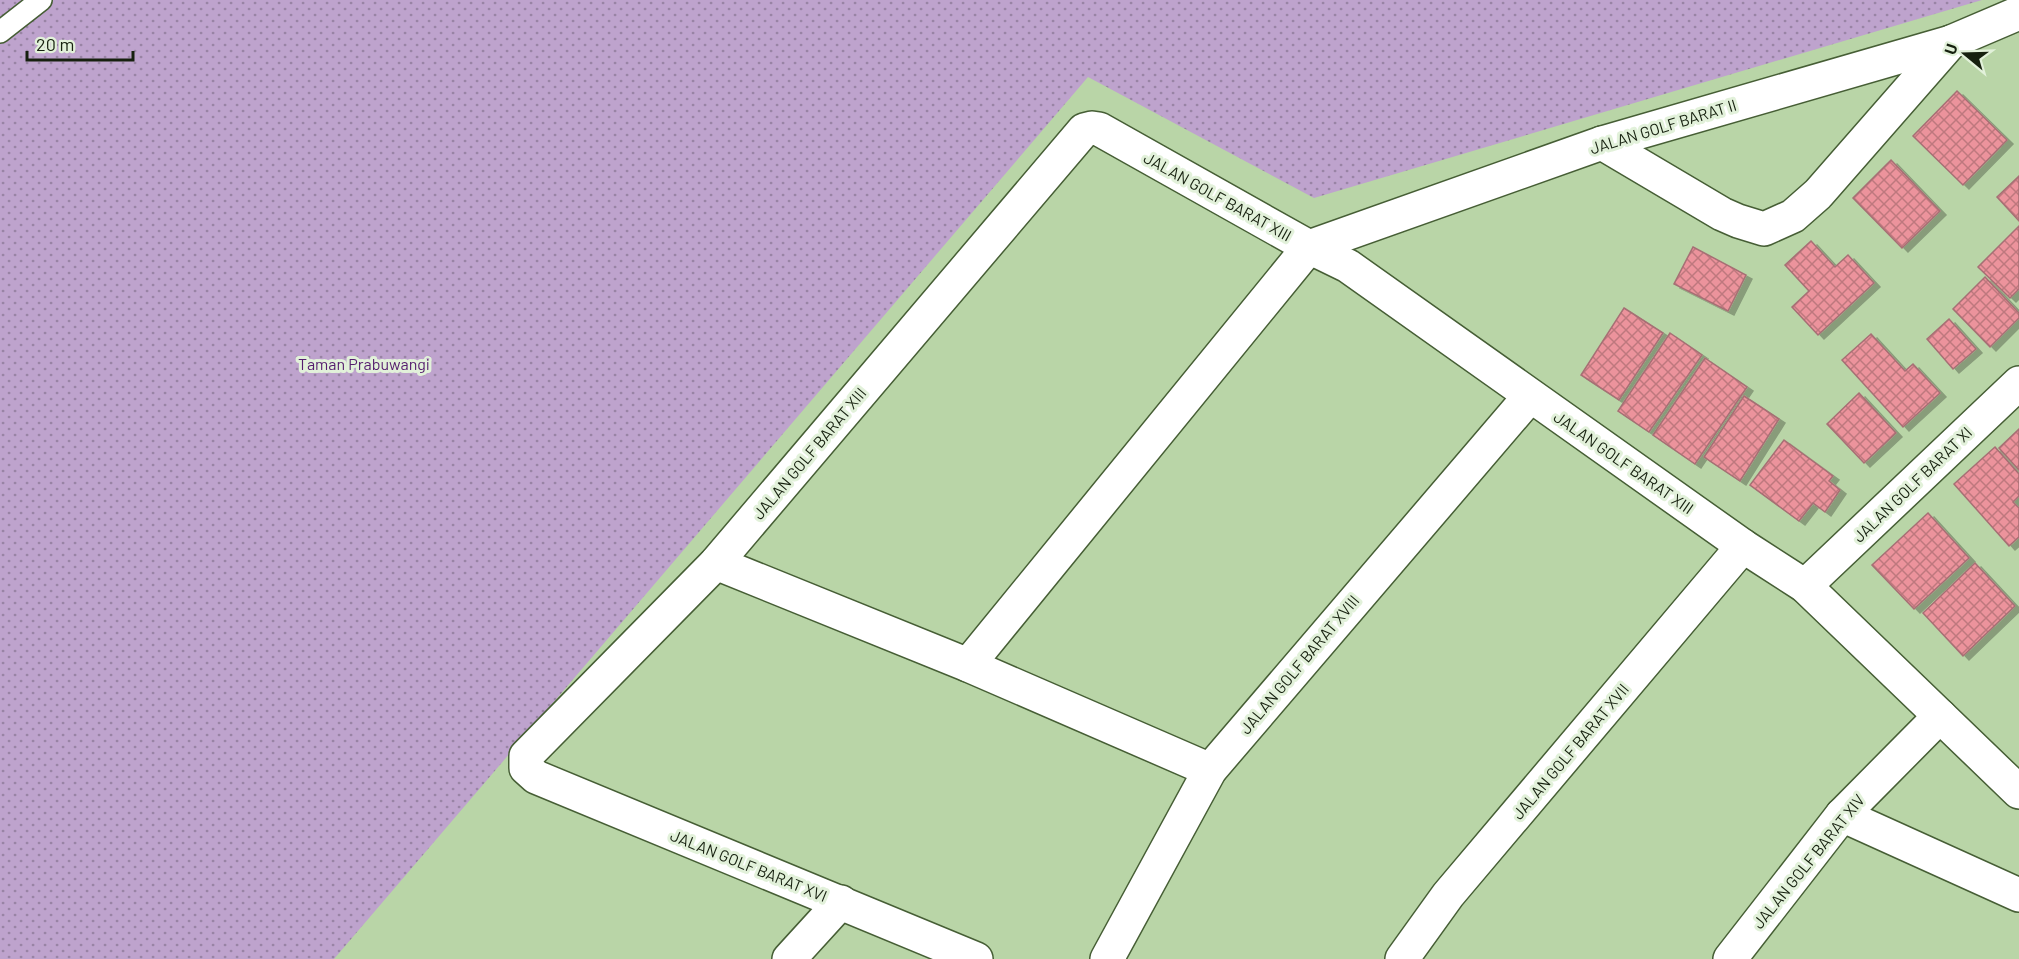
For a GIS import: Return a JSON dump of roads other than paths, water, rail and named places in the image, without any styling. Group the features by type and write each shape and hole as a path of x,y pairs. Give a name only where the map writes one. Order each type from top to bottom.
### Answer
{"street":[{"name":"JALAN GOLF BARAT II","path":"1309,247 1602,143 1951,42 2019,13"},
{"path":"1602,143 1722,213 1764,229 1793,216 1818,194 1951,42"},
{"name":"JALAN GOLF BARAT XIII","path":"526,768 526,756 716,563 1084,130 1092,128 1099,129 1309,247 1348,266 1743,546 1805,586 2019,792"},
{"path":"968,665 1309,247"},
{"name":"JALAN GOLF BARAT XI","path":"1805,586 2019,383"},
{"name":"JALAN GOLF BARAT XVIII","path":"1107,959 1210,770 1530,396"},
{"name":"JALAN GOLF BARAT XVII","path":"1402,959 1448,895 1743,546"},
{"path":"716,563 968,665 1210,770"},
{"name":"JALAN GOLF BARAT XIV","path":"1730,959 1842,815 1940,716"},
{"name":"JALAN GOLF BARAT XVI","path":"526,768 536,777 587,799 841,902 941,952 976,959"},
{"path":"1842,815 2019,895"},
{"path":"789,959 841,902"}],"lane":[{"path":"0,32 41,0"}],"park label":[{"name":"Taman Prabuwangi","path":"364,363"}]}
